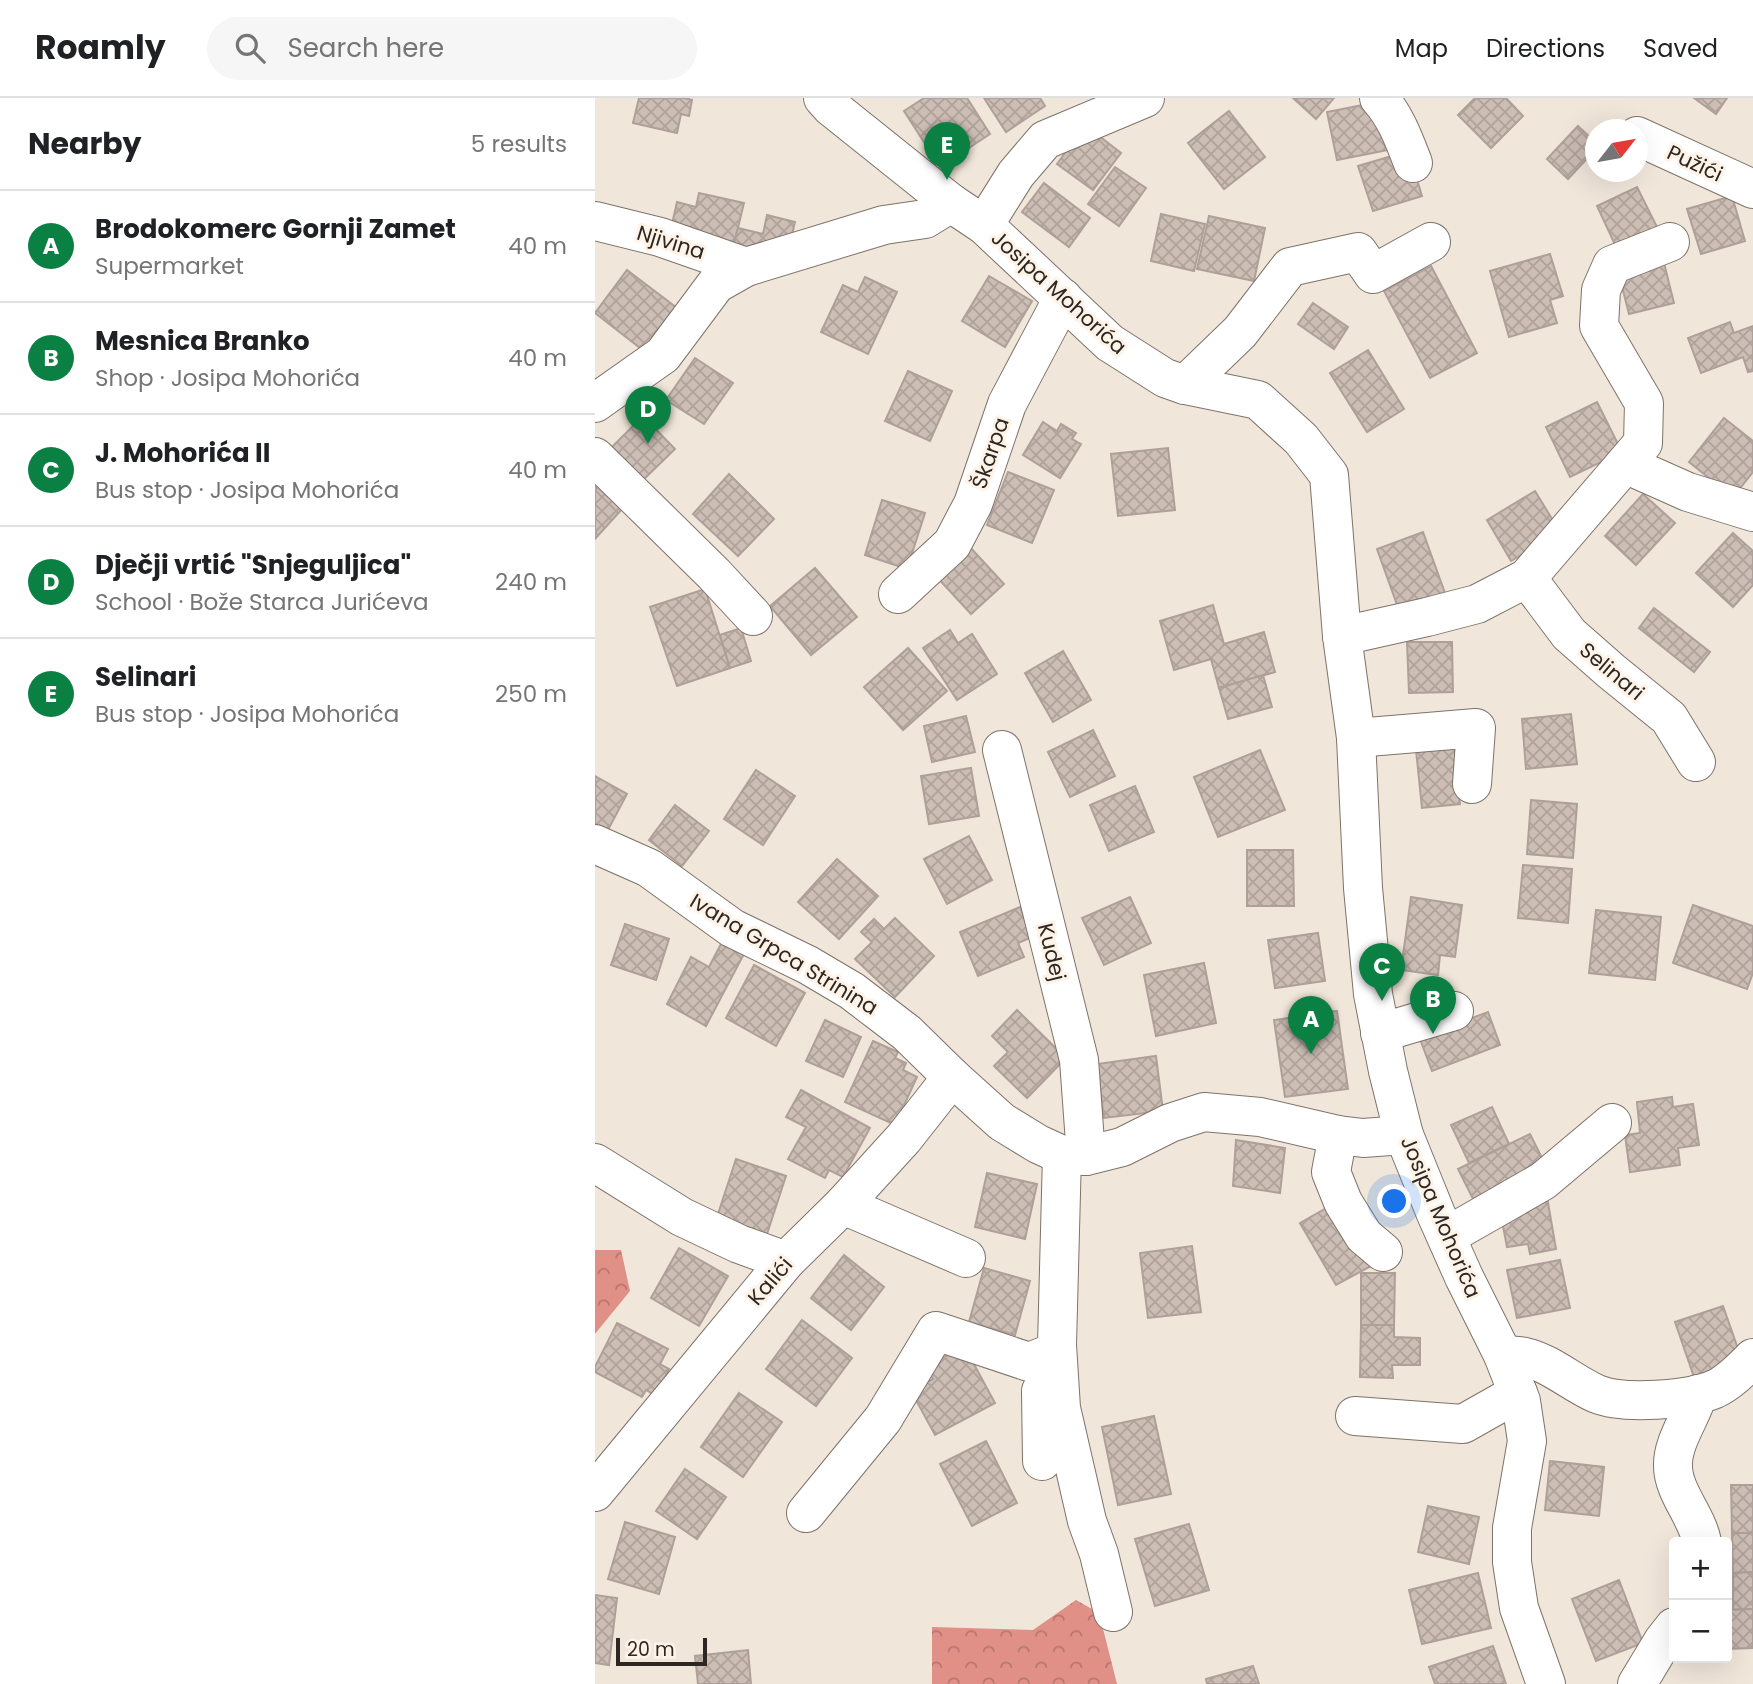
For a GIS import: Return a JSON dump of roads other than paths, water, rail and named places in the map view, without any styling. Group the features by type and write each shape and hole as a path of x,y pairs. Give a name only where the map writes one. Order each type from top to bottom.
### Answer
{"street":[{"name":"Josipa Mohorića","path":"823,98 950,203 984,225 1110,343 1165,378 1185,385 1258,400 1301,439 1329,474 1342,636 1356,738 1363,888 1373,994 1404,1135 1436,1214 1503,1355 1521,1401 1527,1441 1512,1528 1512,1562 1519,1608 1546,1684"},
{"path":"984,225 1016,174 1045,140 1145,98"},
{"path":"1379,98 1402,133 1413,163"},
{"name":"Pužići","path":"1648,141 1753,189"},
{"path":"595,404 663,355 731,275 884,225 925,219 950,203"},
{"name":"Njivina","path":"595,221 660,237 731,275"},
{"path":"1185,385 1240,332 1290,267 1358,252 1373,274 1431,242"},
{"path":"1342,636 1477,604 1527,578 1643,443 1644,403 1599,326 1601,290 1612,265 1670,242"},
{"name":"Škarpa","path":"898,594 952,544 973,505 1007,404 1063,298"},
{"path":"595,457 753,616"},
{"path":"1625,464 1688,492 1753,512"},
{"name":"Selinari","path":"1527,578 1569,634 1669,718 1696,762"},
{"path":"1356,738 1476,727 1472,784"},
{"name":"Kudej","path":"1002,750 1079,1060 1074,1155"},
{"name":"Ivana Grpca Strinina","path":"595,844 649,868 732,928 807,965 852,991 907,1033 1002,1122 1038,1144 1074,1155"},
{"path":"1380,1033 1454,1011"},
{"name":"Kalići","path":"595,1492 786,1261 843,1205 904,1138 952,1077"},
{"path":"1042,1461 1049,1354 1074,1155 1122,1147 1170,1124 1204,1112 1259,1117 1363,1138 1404,1135"},
{"path":"1447,1237 1543,1181 1612,1123"},
{"path":"1338,1135 1331,1172 1343,1202 1364,1236 1383,1252"},
{"path":"595,1163 682,1217 739,1244 786,1261"},
{"path":"843,1205 966,1258"},
{"path":"806,1513 883,1419 936,1331 1030,1363 1049,1354"},
{"path":"1049,1354 1087,1521 1099,1553 1113,1612"},
{"path":"1503,1355 1526,1357 1597,1394 1620,1400 1658,1399 1716,1389 1733,1378 1753,1358"},
{"path":"1355,1416 1463,1424 1518,1393"},
{"path":"1698,1394 1676,1447 1672,1466 1701,1537"},
{"path":"1637,1684 1669,1633"}],"place":[{"name":"Selinari","path":"947,180"},
{"name":"Dječji vrtić \"Snjeguljica\"","path":"648,444"},
{"name":"J. Mohorića II","path":"1382,1001"},
{"name":"Mesnica Branko","path":"1433,1034"},
{"name":"Brodokomerc Gornji Zamet","path":"1311,1054"}]}
